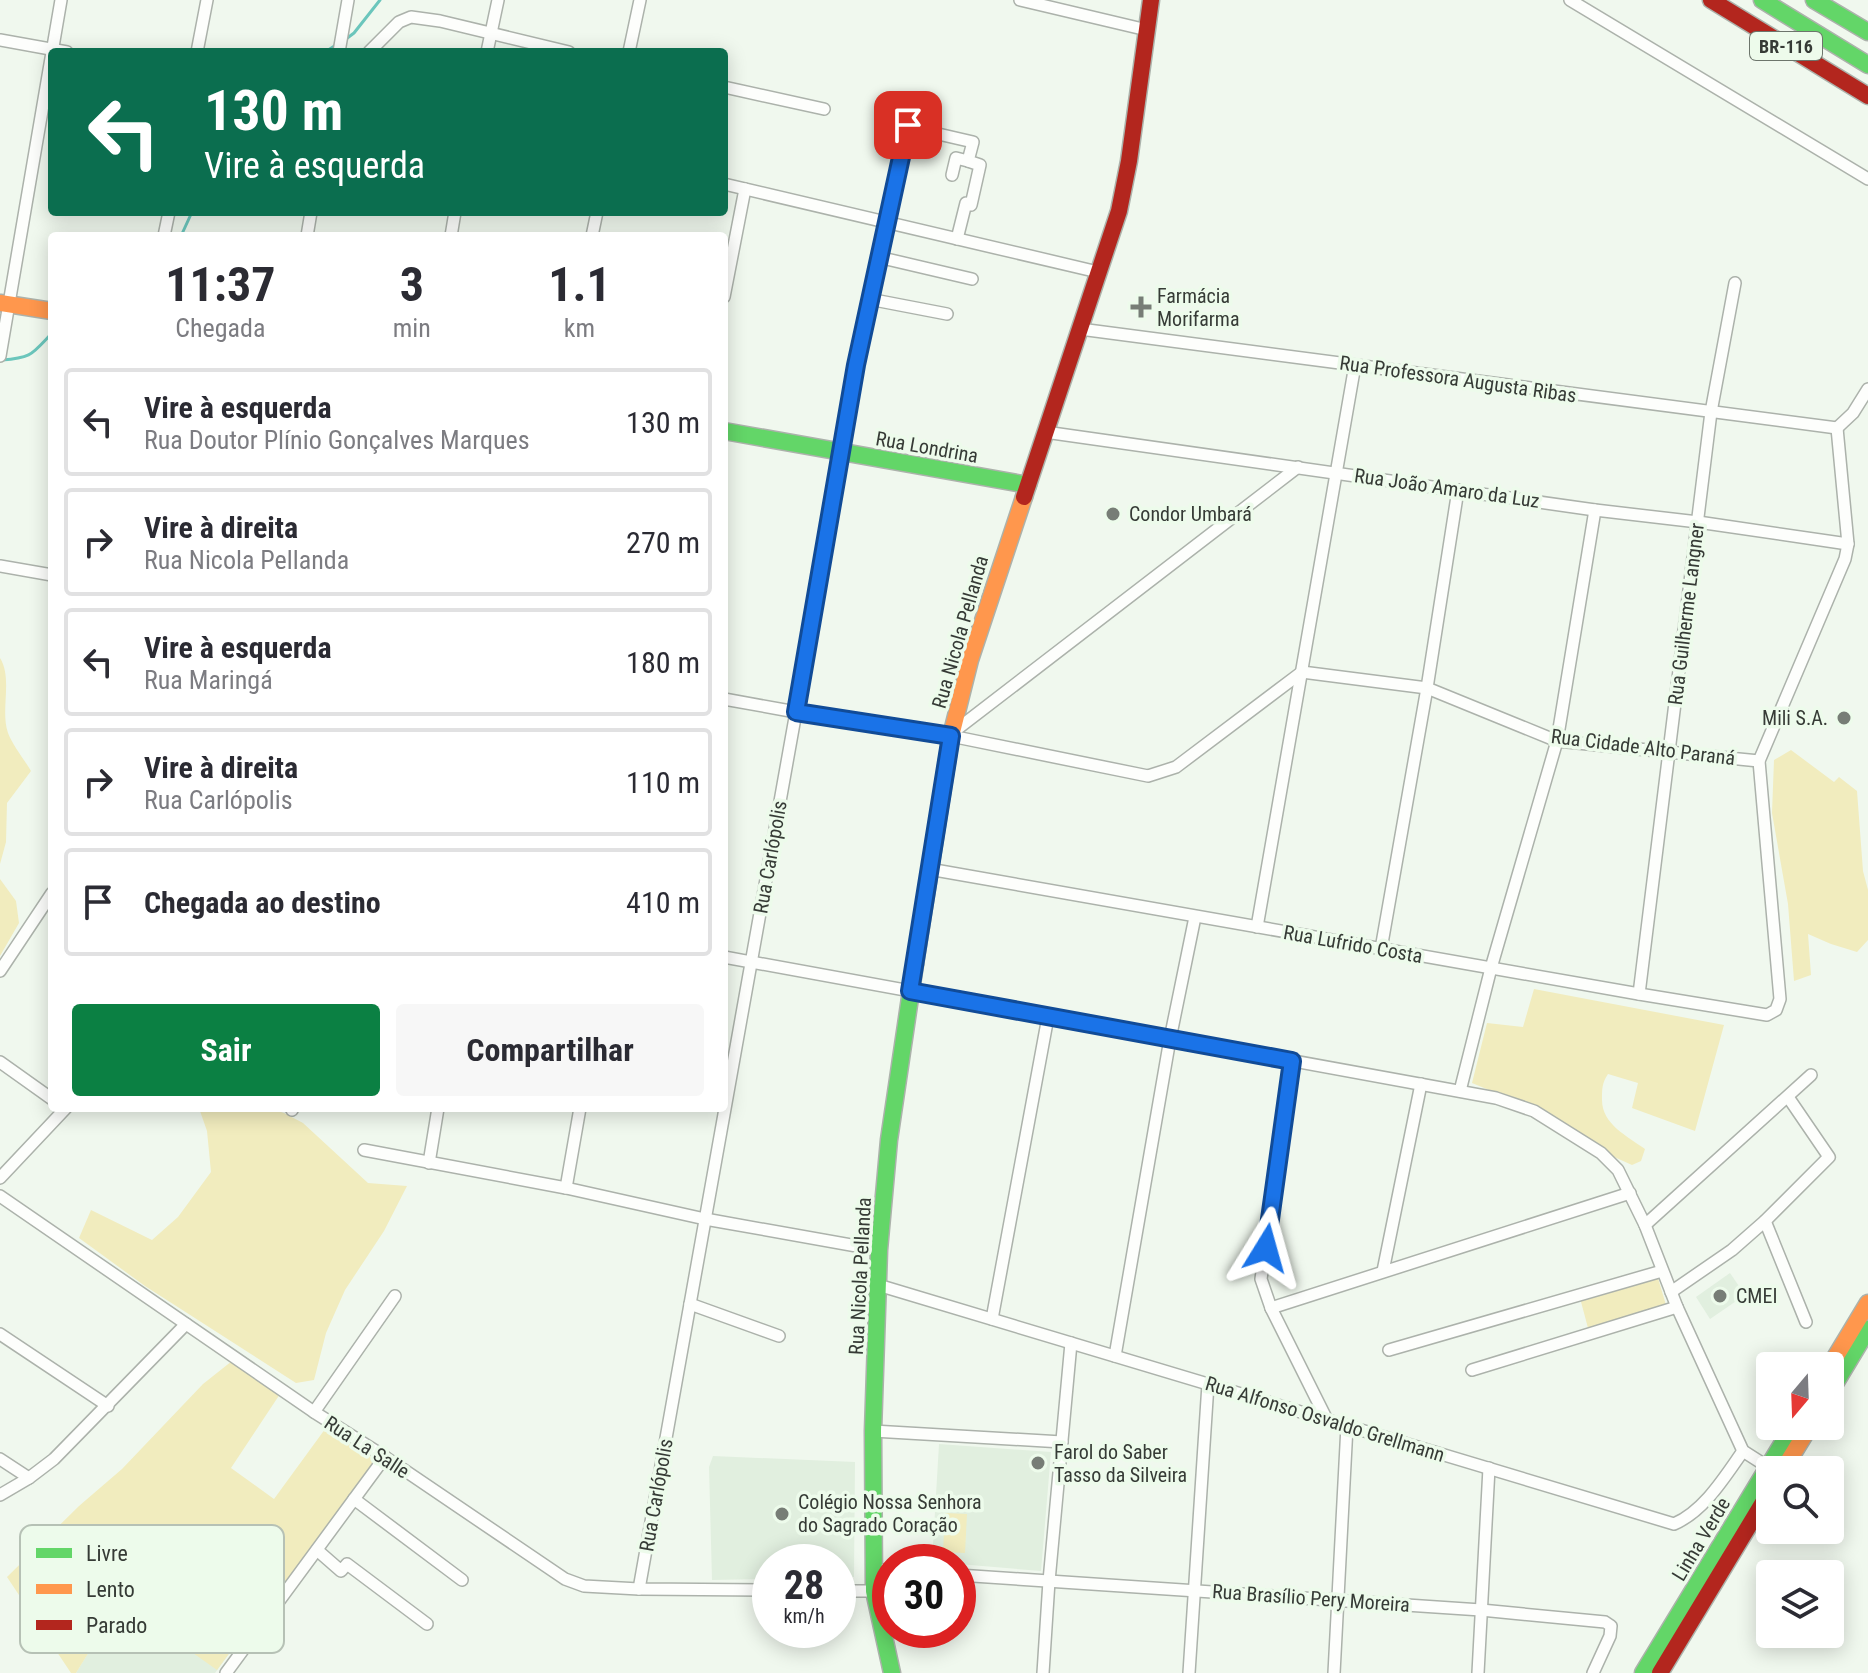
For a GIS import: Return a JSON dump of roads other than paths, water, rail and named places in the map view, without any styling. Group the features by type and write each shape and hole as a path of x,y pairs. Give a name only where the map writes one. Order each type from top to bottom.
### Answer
{"main road":[{"name":"Rua Nicola Pellanda","path":"880,1544 873,1431 879,1250 889,1140 910,991 952,735 970,660 1119,211 1151,0"},
{"name":"BR-116","path":"1711,0 1866,95"},
{"name":"BR-116","path":"1762,0 1864,62"},
{"path":"1814,0 1868,32"},
{"path":"4,303 48,310"},
{"name":"Rua Londrina","path":"728,432 1028,485"},
{"path":"1838,1352 1868,1303"},
{"path":"1844,1369 1868,1329"},
{"name":"Linha Verde","path":"1786,1456 1799,1440"},
{"name":"Linha Verde","path":"1643,1673 1756,1498"},
{"name":"Linha Verde","path":"1660,1673 1756,1514"},
{"path":"1676,1673 1696,1613"},
{"name":"Rua Nicola Pellanda","path":"887,1648 892,1673"}],"street":[{"path":"52,48 61,0"},
{"path":"198,48 207,0"},
{"path":"339,48 348,0"},
{"path":"488,48 498,0"},
{"path":"630,48 640,0"},
{"path":"1020,0 1147,30"},
{"path":"1570,0 1868,179"},
{"path":"373,48 399,22 411,17 553,48"},
{"path":"0,40 48,48"},
{"path":"0,353 4,303 48,70"},
{"path":"728,88 824,109"},
{"name":"Rua Carlópolis","path":"728,1090 840,452 885,222 908,125"},
{"path":"921,130 973,142 968,161"},
{"path":"952,175 956,158 980,165 971,205 966,203 957,239"},
{"path":"728,185 1098,272"},
{"path":"728,276 745,189"},
{"path":"878,257 972,279"},
{"name":"Rua Guilherme Langner","path":"1639,994 1711,412 1735,283"},
{"path":"869,299 947,314"},
{"name":"Rua Professora Augusta Ribas","path":"1080,329 1837,428"},
{"path":"1257,927 1355,365"},
{"path":"1759,761 1845,559 1848,544 1837,428 1853,413 1868,389"},
{"name":"Rua João Amaro da Luz","path":"1045,432 1848,544"},
{"path":"952,735 1298,467"},
{"path":"1381,949 1458,490"},
{"path":"1460,1091 1491,968 1557,741 1595,510"},
{"path":"0,566 48,574"},
{"path":"728,700 952,735 1148,776 1176,767 1302,672"},
{"name":"Rua Cidade Alto Paraná","path":"1302,672 1427,688 1557,741 1759,761"},
{"name":"Rua Lufrido Costa","path":"929,869 1767,1015 1776,1010 1780,999 1759,761"},
{"path":"0,971 48,899"},
{"path":"1115,1356 1170,1039 1195,917"},
{"path":"728,958 1460,1091 1496,1098 1534,1111 1601,1153 1618,1170 1743,1451 1756,1458"},
{"path":"992,1319 1048,1017"},
{"path":"1292,1061 1261,1279 1271,1308 1327,1420"},
{"path":"0,1062 48,1096"},
{"path":"1645,1225 1811,1075"},
{"path":"1383,1271 1421,1084"},
{"path":"1671,1292 1732,1250 1829,1157 1788,1097"},
{"path":"0,1178 61,1112"},
{"path":"429,1163 437,1112"},
{"path":"566,1188 579,1112"},
{"name":"Rua Carlópolis","path":"639,1589 724,1112"},
{"path":"364,1150 566,1188 705,1219 879,1250"},
{"path":"1271,1308 1630,1193"},
{"name":"Rua La Salle","path":"0,1196 314,1412 565,1579 584,1586 752,1590"},
{"path":"1765,1221 1806,1322"},
{"path":"1389,1350 1662,1271"},
{"name":"Rua Alfonso Osvaldo Grellmann","path":"878,1285 1674,1524 1689,1517 1743,1451"},
{"path":"314,1412 395,1296"},
{"path":"690,1304 779,1336"},
{"path":"1472,1370 1677,1307"},
{"path":"0,1495 54,1459 186,1324"},
{"path":"0,1334 108,1406"},
{"path":"1043,1673 1071,1343"},
{"path":"1189,1673 1208,1384"},
{"path":"1334,1673 1347,1426"},
{"path":"873,1431 1062,1442"},
{"path":"284,1595 385,1457"},
{"path":"0,1459 29,1478"},
{"path":"1478,1673 1489,1468"},
{"path":"354,1499 462,1580"},
{"path":"317,1550 341,1571 347,1564 427,1624"},
{"name":"Rua Brasílio Pery Moreira","path":"976,1576 1481,1610 1605,1622 1611,1626 1610,1636 1593,1673"},
{"path":"226,1673 241,1653"}],"waterway":[{"path":"346,39 380,0"},
{"path":"331,48 336,45"},
{"path":"183,232 190,216"},
{"path":"2,360 31,354 48,337"}],"place":[{"name":"Farmácia Morifarma","path":"1141,307"},
{"name":"Condor Umbará","path":"1113,514"},
{"name":"Mili S.A.","path":"1844,718"},
{"name":"CMEI","path":"1720,1296"},
{"name":"Farol do Saber Tasso da Silveira","path":"1038,1463"},
{"name":"Colégio Nossa Senhora do Sagrado Coração","path":"782,1514"}]}
